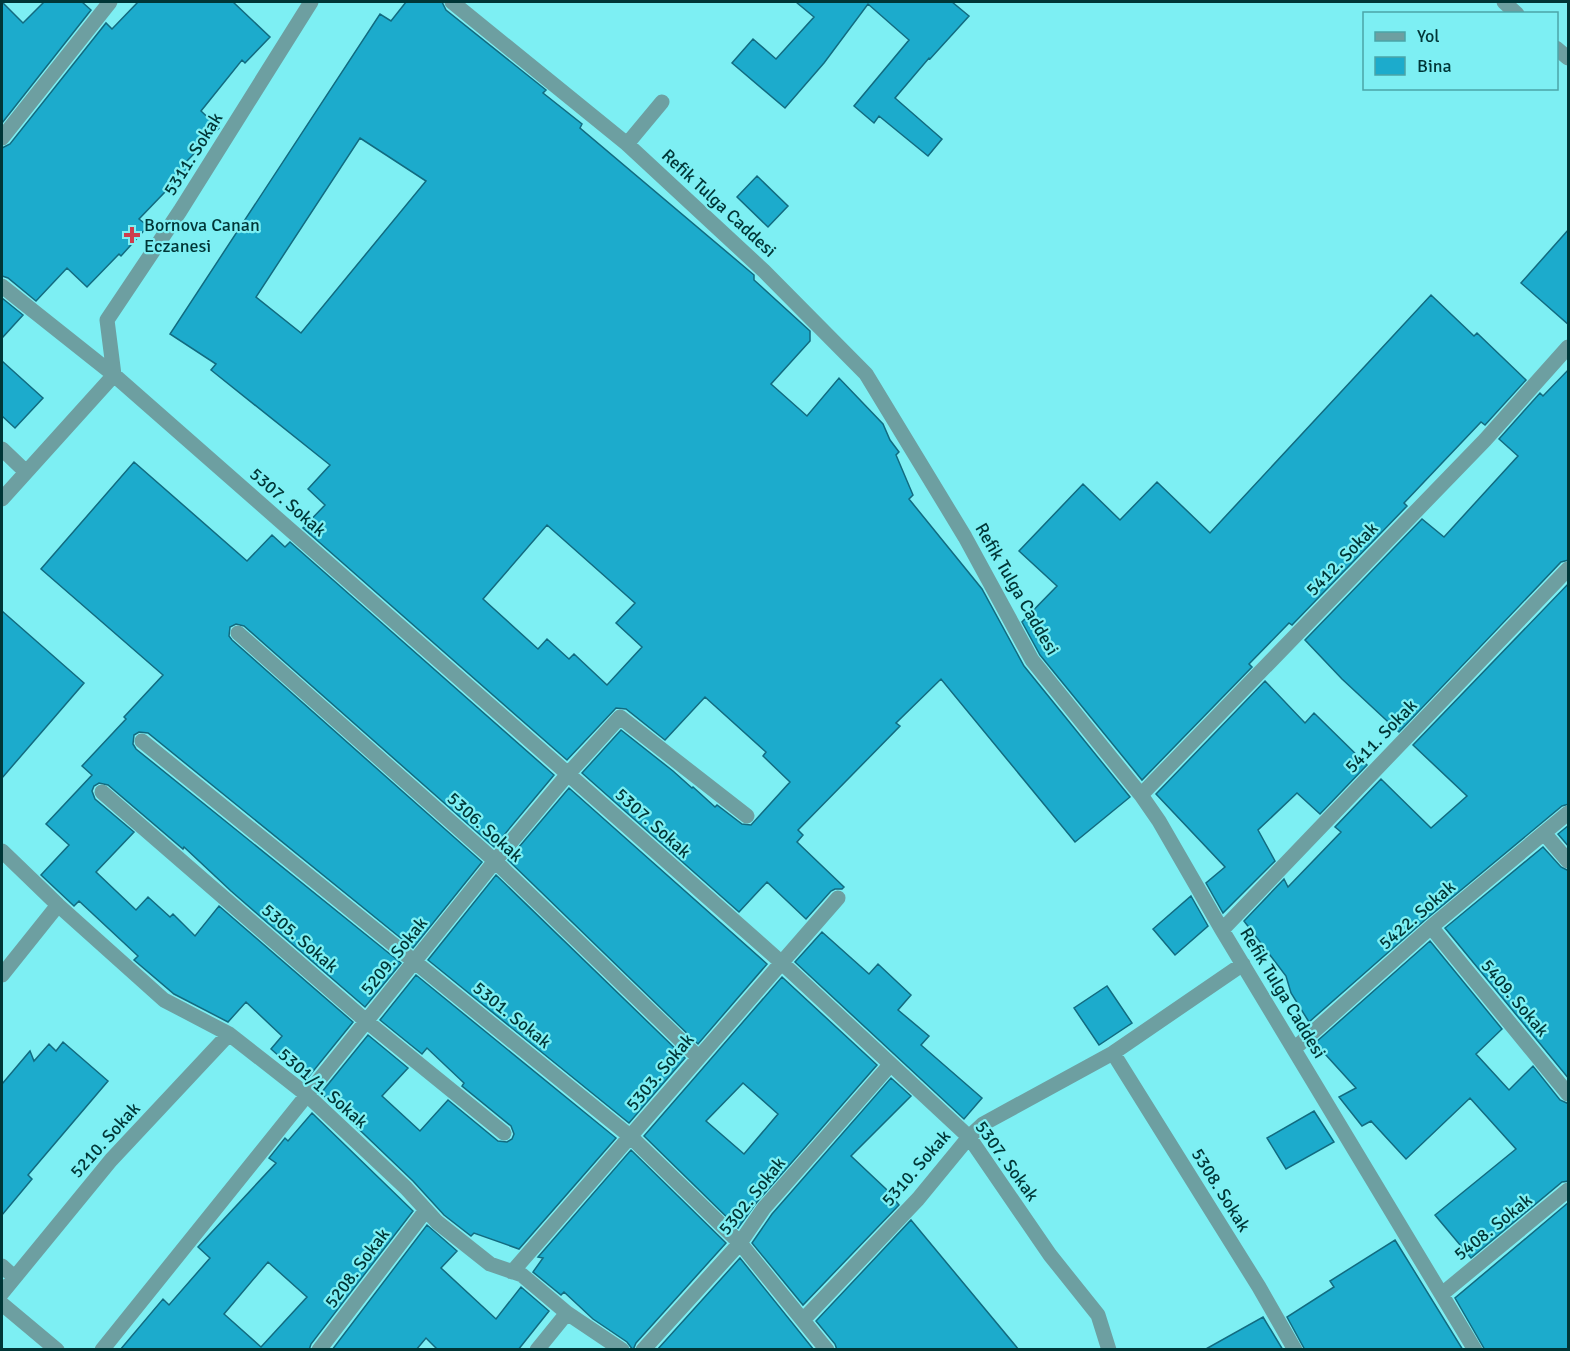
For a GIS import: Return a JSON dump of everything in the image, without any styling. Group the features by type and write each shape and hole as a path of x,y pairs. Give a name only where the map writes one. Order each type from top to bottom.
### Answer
{"street":[{"path":"2,138 110,2"},
{"name":"5311. Sokak","path":"114,375 107,320 180,211 311,2"},
{"name":"Refik Tulga Caddesi","path":"452,2 627,144 764,271 866,374 965,537 1032,660 1142,795 1159,821 1222,930 1475,1350"},
{"path":"627,144 662,102"},
{"name":"5307. Sokak","path":"2,286 114,375 568,774 782,963 969,1137 1050,1255 1098,1315 1109,1350"},
{"name":"5412. Sokak","path":"1142,795 1485,440 1569,347"},
{"path":"2,499 114,375"},
{"path":"2,448 25,471"},
{"name":"5411. Sokak","path":"1222,930 1569,569"},
{"name":"5306. Sokak","path":"238,633 495,861 698,1058"},
{"name":"5209. Sokak","path":"102,1350 495,861 568,774 620,717 747,816"},
{"name":"5301. Sokak","path":"142,741 631,1137 740,1244 828,1350"},
{"name":"5305. Sokak","path":"102,792 366,1021 504,1133"},
{"name":"5422. Sokak","path":"1294,1049 1431,927 1569,813"},
{"path":"1544,833 1569,861"},
{"name":"5301/1. Sokak","path":"2,851 58,905 165,1000 229,1034 306,1095 405,1188 437,1222 490,1264 522,1275 567,1313 622,1350"},
{"name":"5303. Sokak","path":"512,1272 838,898"},
{"path":"2,975 58,905"},
{"name":"5409. Sokak","path":"1431,927 1569,1094"},
{"name":"5310. Sokak","path":"803,1320 918,1199 969,1137 983,1124 1113,1053 1244,964"},
{"name":"5210. Sokak","path":"2,1293 111,1160 229,1034"},
{"name":"5308. Sokak","path":"1113,1053 1295,1350"},
{"name":"5302. Sokak","path":"643,1350 740,1244 764,1208 890,1065"},
{"name":"5408. Sokak","path":"1442,1294 1569,1190"},
{"name":"5208. Sokak","path":"319,1350 426,1210"},
{"path":"2,1266 14,1277"},
{"path":"2,1304 57,1350"},
{"path":"537,1350 567,1313"}],"building":[{"path":"2,2 23,23 44,2 82,2 91,10 2,123"},
{"path":"138,2 233,2 270,37 245,63 242,60 201,111 219,128 186,162 190,166 139,219 148,226 121,256 119,254 87,287 67,268 36,301 8,278 2,276 2,148 10,144 106,23 112,29"},
{"path":"406,2 442,2 446,10 546,90 543,93 582,124 580,128 754,275 754,280 810,331 810,341 771,384 807,416 839,378 883,424 890,440 899,452 896,455 913,495 909,499 982,589 1024,666 1130,797 1075,842 941,679 896,723 900,726 798,830 803,835 797,842 844,887 831,891 806,919 767,882 739,912 582,773 621,730 715,807 717,805 742,824 751,825 790,782 763,756 766,752 705,697 665,740 626,709 616,708 567,760 303,528 325,505 308,489 330,465 211,370 216,364 170,334 380,14 391,21","holes":["360,138 426,181 301,333 256,297","547,525 635,603 616,623 642,647 607,685 574,654 569,659 547,639 538,649 483,599"]},
{"path":"796,2 952,2 969,16 895,98 942,139 928,156 879,116 874,123 854,106 909,40 868,4 824,63 785,108 732,63 753,39 776,59 814,17"},
{"path":"757,176 788,206 768,227 737,197"},
{"path":"1569,229 1569,325 1521,283"},
{"path":"1431,295 1474,336 1477,333 1526,380 1485,425 1481,422 1404,503 1407,506 1292,625 1289,623 1249,664 1252,667 1142,780 1040,655 1022,622 1057,586 1019,551 1083,484 1120,520 1157,482 1210,533"},
{"path":"2,298 23,315 2,338"},
{"path":"2,361 43,398 15,428 2,416"},
{"path":"1569,369 1569,560 1561,562 1399,732 1342,679 1305,640 1422,519 1444,537 1518,456 1499,439 1540,393 1543,396"},
{"path":"134,462 247,561 272,535 285,547 290,542 554,775 494,847 244,626 236,624 230,627 229,636 232,640 482,862 413,948 148,733 139,732 134,735 133,744 136,749 401,963 365,1007 231,891 184,847 183,849 108,785 99,783 94,786 92,791 95,799 134,832 96,872 136,910 148,897 170,917 173,914 195,936 219,906 353,1022 306,1080 271,1049 282,1036 246,1002 228,1022 174,994 134,960 138,956 79,901 74,906 41,875 69,845 46,824 92,775 82,766 163,675 41,569"},
{"path":"1569,583 1569,804 1562,806 1425,920 1309,1022 1291,993 1286,976 1244,921 1284,879 1288,887 1341,832 1335,827 1381,779 1431,828 1467,796 1413,745"},
{"path":"2,611 84,683 2,778"},
{"path":"1265,681 1305,723 1314,713 1367,765 1320,814 1297,793 1258,830 1275,861 1223,913 1206,883 1225,867 1156,794"},
{"path":"569,788 767,964 698,1044 508,860"},
{"path":"1569,825 1569,847 1558,834"},
{"path":"1543,847 1561,867 1569,871 1569,1079 1445,928"},
{"path":"496,875 685,1058 629,1123 428,960"},
{"path":"1191,896 1208,926 1175,955 1153,929"},
{"path":"822,932 869,974 878,964 911,995 898,1010 929,1036 921,1045 982,1098 964,1119 795,962"},
{"path":"1430,941 1502,1029 1476,1054 1509,1090 1533,1066 1560,1100 1569,1104 1569,1181 1562,1182 1471,1258 1435,1215 1516,1149 1470,1098 1406,1159 1371,1121 1362,1126 1339,1097 1356,1088 1315,1043"},
{"path":"416,975 616,1138 519,1249 474,1233 471,1236 444,1215 413,1181 321,1093 368,1035 408,1068 382,1096 420,1131 448,1100 498,1141 507,1142 512,1139 514,1134 511,1126 462,1086 464,1083 427,1048 422,1054 380,1020"},
{"path":"782,977 877,1065 757,1202 738,1228 644,1136","holes":["743,1083 778,1114 744,1154 706,1121"]},
{"path":"1107,986 1132,1023 1099,1045 1074,1008"},
{"path":"63,1042 108,1081 28,1175 32,1179 2,1215 2,1084 30,1051 34,1061 49,1044 56,1051"},
{"path":"891,1078 911,1096 851,1156 886,1189 899,1205 803,1305 752,1243 772,1214"},
{"path":"1314,1111 1334,1142 1286,1169 1267,1138"},
{"path":"312,1113 413,1211 311,1344 309,1350 120,1350 163,1299 169,1305 210,1258 198,1247 276,1163 269,1158 285,1138 288,1141","holes":["268,1262 307,1297 261,1347 224,1314"]},
{"path":"631,1150 726,1243 636,1343 633,1350 627,1342 593,1319 564,1292 561,1295 533,1272 543,1258 538,1257"},
{"path":"1569,1202 1569,1350 1485,1350 1455,1298"},
{"path":"911,1220 1019,1350 837,1350 835,1344 816,1321"},
{"path":"427,1225 457,1251 441,1268 496,1319 521,1287 549,1311 518,1350 438,1350 426,1338 416,1350 332,1350"},
{"path":"1395,1240 1463,1350 1305,1350 1287,1317 1334,1287 1330,1281"},
{"path":"740,1258 814,1350 657,1350"},
{"path":"1263,1317 1283,1350 1204,1350"}],"place":[{"name":"Bornova Canan Eczanesi","path":"132,235"}]}
